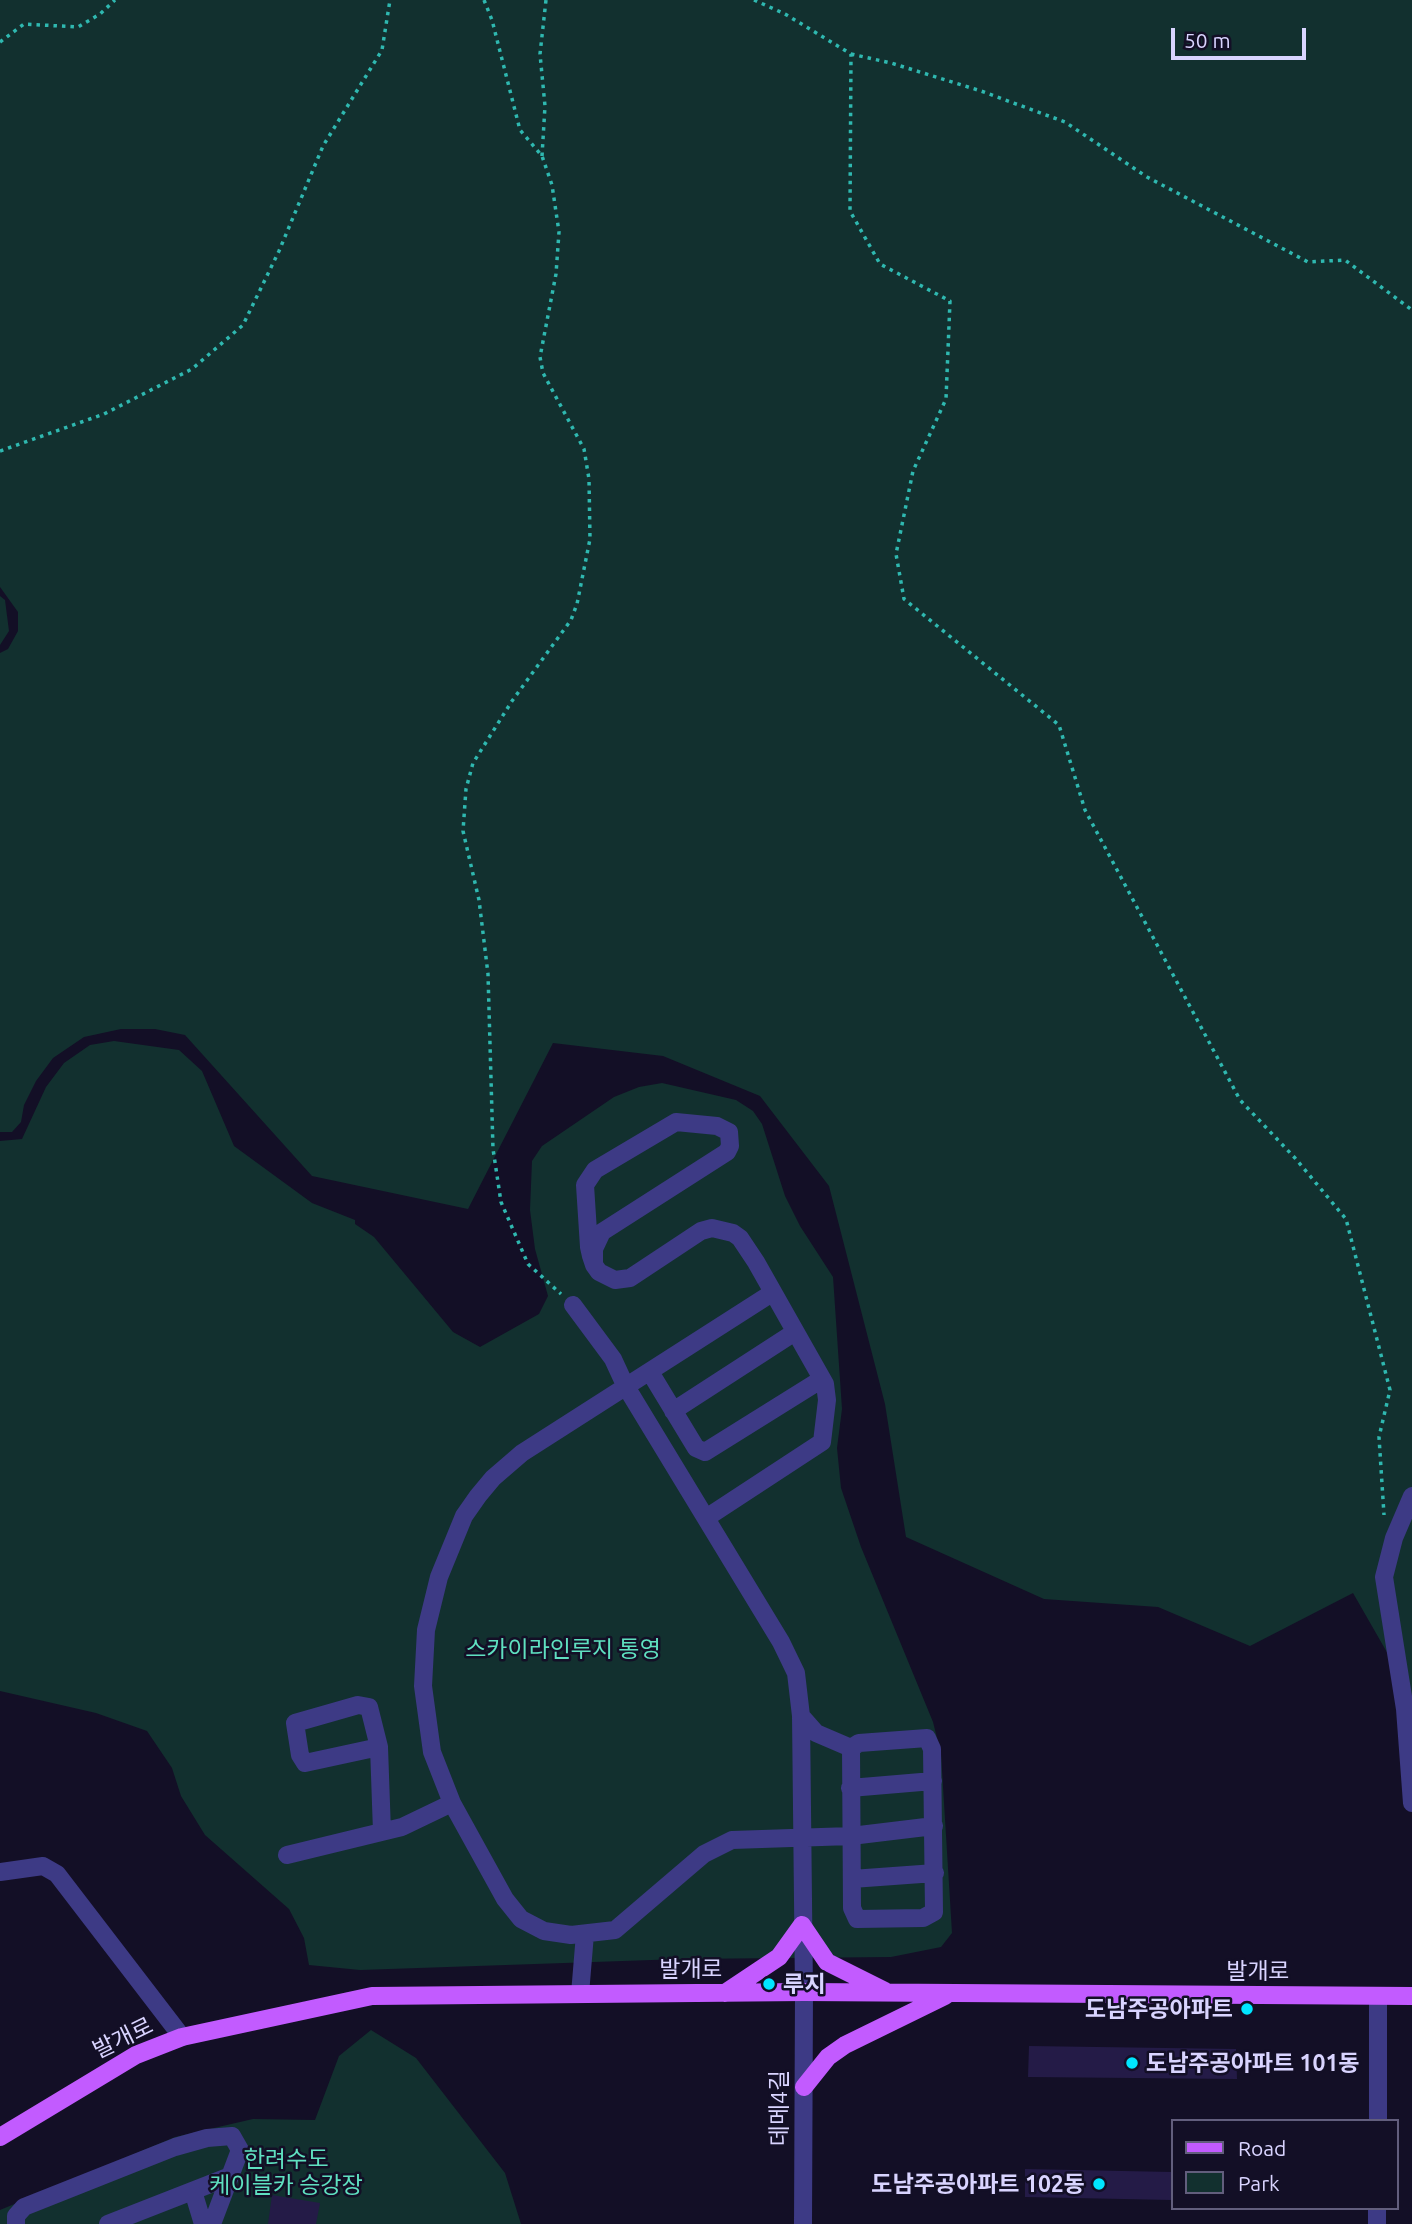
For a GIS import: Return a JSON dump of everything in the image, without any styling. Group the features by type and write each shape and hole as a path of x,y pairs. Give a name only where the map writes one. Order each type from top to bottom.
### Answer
{"main road":[{"path":"725,1993 779,1957 802,1925 827,1962 889,1993"},
{"name":"발개로","path":"0,2137 136,2056 182,2036 372,1996 804,1992 1412,1996"},
{"path":"804,2087 828,2057 845,2045 948,1994"}],"street":[{"path":"594,1265 594,1249 602,1232 727,1152 730,1146 729,1132 717,1126 676,1122 595,1170 585,1185 589,1247 594,1265 606,1277 622,1280 701,1231 722,1229 740,1238 822,1379 827,1400 822,1442 706,1517"},
{"path":"772,1293 650,1372 625,1385 506,1465 478,1496 460,1524 439,1577 426,1630 423,1664 425,1713 432,1752 452,1803 505,1899 520,1920 544,1931 585,1934 615,1930 718,1846 748,1838 851,1836 934,1826"},
{"name":"데메4길","path":"573,1305 613,1359 625,1385 793,1662 801,1716 803,2224"},
{"path":"673,1410 795,1332"},
{"path":"650,1372 696,1448 705,1452 822,1379"},
{"path":"1412,1496 1394,1538 1384,1577 1405,1709 1412,1802"},
{"path":"379,1747 305,1763 300,1755 295,1723 364,1705 372,1713 379,1747 382,1832"},
{"path":"801,1716 816,1733 851,1748"},
{"path":"927,1738 932,1749 934,1912 923,1918 857,1919 852,1908 851,1748 859,1743 927,1738"},
{"path":"850,1788 933,1781"},
{"path":"287,1854 401,1827 452,1803"},
{"path":"0,1872 43,1866 57,1874 182,2036"},
{"path":"852,1879 935,1873"},
{"path":"580,1994 585,1934"},
{"path":"1378,1996 1378,2119"},
{"path":"16,2224 16,2216 24,2207 175,2147 207,2138 232,2136 240,2150 212,2224"},
{"path":"108,2224 228,2177"},
{"path":"193,2191 203,2224"}],"path":[{"path":"0,42 24,24 78,27 100,14 115,0"},
{"path":"0,451 104,414 192,369 243,325 279,251 323,146 382,50 390,0"},
{"path":"484,0 492,20 520,130 542,156 552,185 559,232 552,307 540,357 543,373 584,449 589,479 590,540 585,571 571,620 512,701 473,763 466,789 463,831 479,900 488,974 493,1149 501,1202 528,1264 573,1305"},
{"path":"542,156 545,106 540,54 546,0"},
{"path":"754,0 785,14 851,54 891,63 981,91 1066,122 1147,177 1308,262 1345,260 1412,310"},
{"path":"851,54 850,211 880,264 950,301 946,399 913,471 896,554 904,599 1059,725 1085,810 1240,1100 1295,1158 1346,1219 1390,1390 1379,1437 1382,1512 1394,1538"}],"green space":[{"path":"0,0 1412,0 1412,1696 1353,1593 1250,1646 1158,1607 1044,1599 906,1537 885,1404 829,1186 760,1096 663,1056 553,1043 468,1209 312,1176 185,1035 155,1029 121,1029 84,1037 53,1058 36,1081 24,1105 21,1122 12,1132 0,1132 0,653 8,649 18,631 18,612 0,587"},
{"path":"0,596 5,600 9,631 0,645"},
{"name":"스카이라인루지 통영","path":"114,1041 179,1050 202,1071 234,1146 312,1203 355,1220 355,1224 374,1237 453,1332 480,1347 539,1314 548,1296 535,1249 530,1210 532,1161 542,1146 614,1097 639,1087 662,1083 736,1100 753,1111 762,1124 785,1196 800,1226 833,1277 842,1409 837,1448 841,1488 861,1547 933,1722 941,1754 952,1933 941,1947 891,1957 681,1959 360,1970 309,1965 304,1938 289,1909 205,1835 181,1796 172,1768 147,1731 96,1713 0,1691 0,1141 22,1139 46,1087 64,1063 90,1045"},
{"name":"한려수도 케이블카 승강장","path":"371,2030 416,2058 505,2173 521,2224 0,2224 0,2210 175,2137 253,2119 315,2120 339,2056"}],"building":[{"name":"도남주공아파트 101동","path":"1029,2046 1236,2049 1237,2079 1028,2077"},
{"name":"도남주공아파트 102동","path":"1025,2169 1170,2172 1170,2200 1025,2197"},
{"path":"272,2195 320,2203 316,2224 268,2224"}],"place":[{"name":"루지","path":"769,1984"},
{"name":"도남주공아파트","path":"1247,2009"},
{"name":"도남주공아파트 101동","path":"1132,2063"},
{"name":"도남주공아파트 102동","path":"1099,2184"}]}
